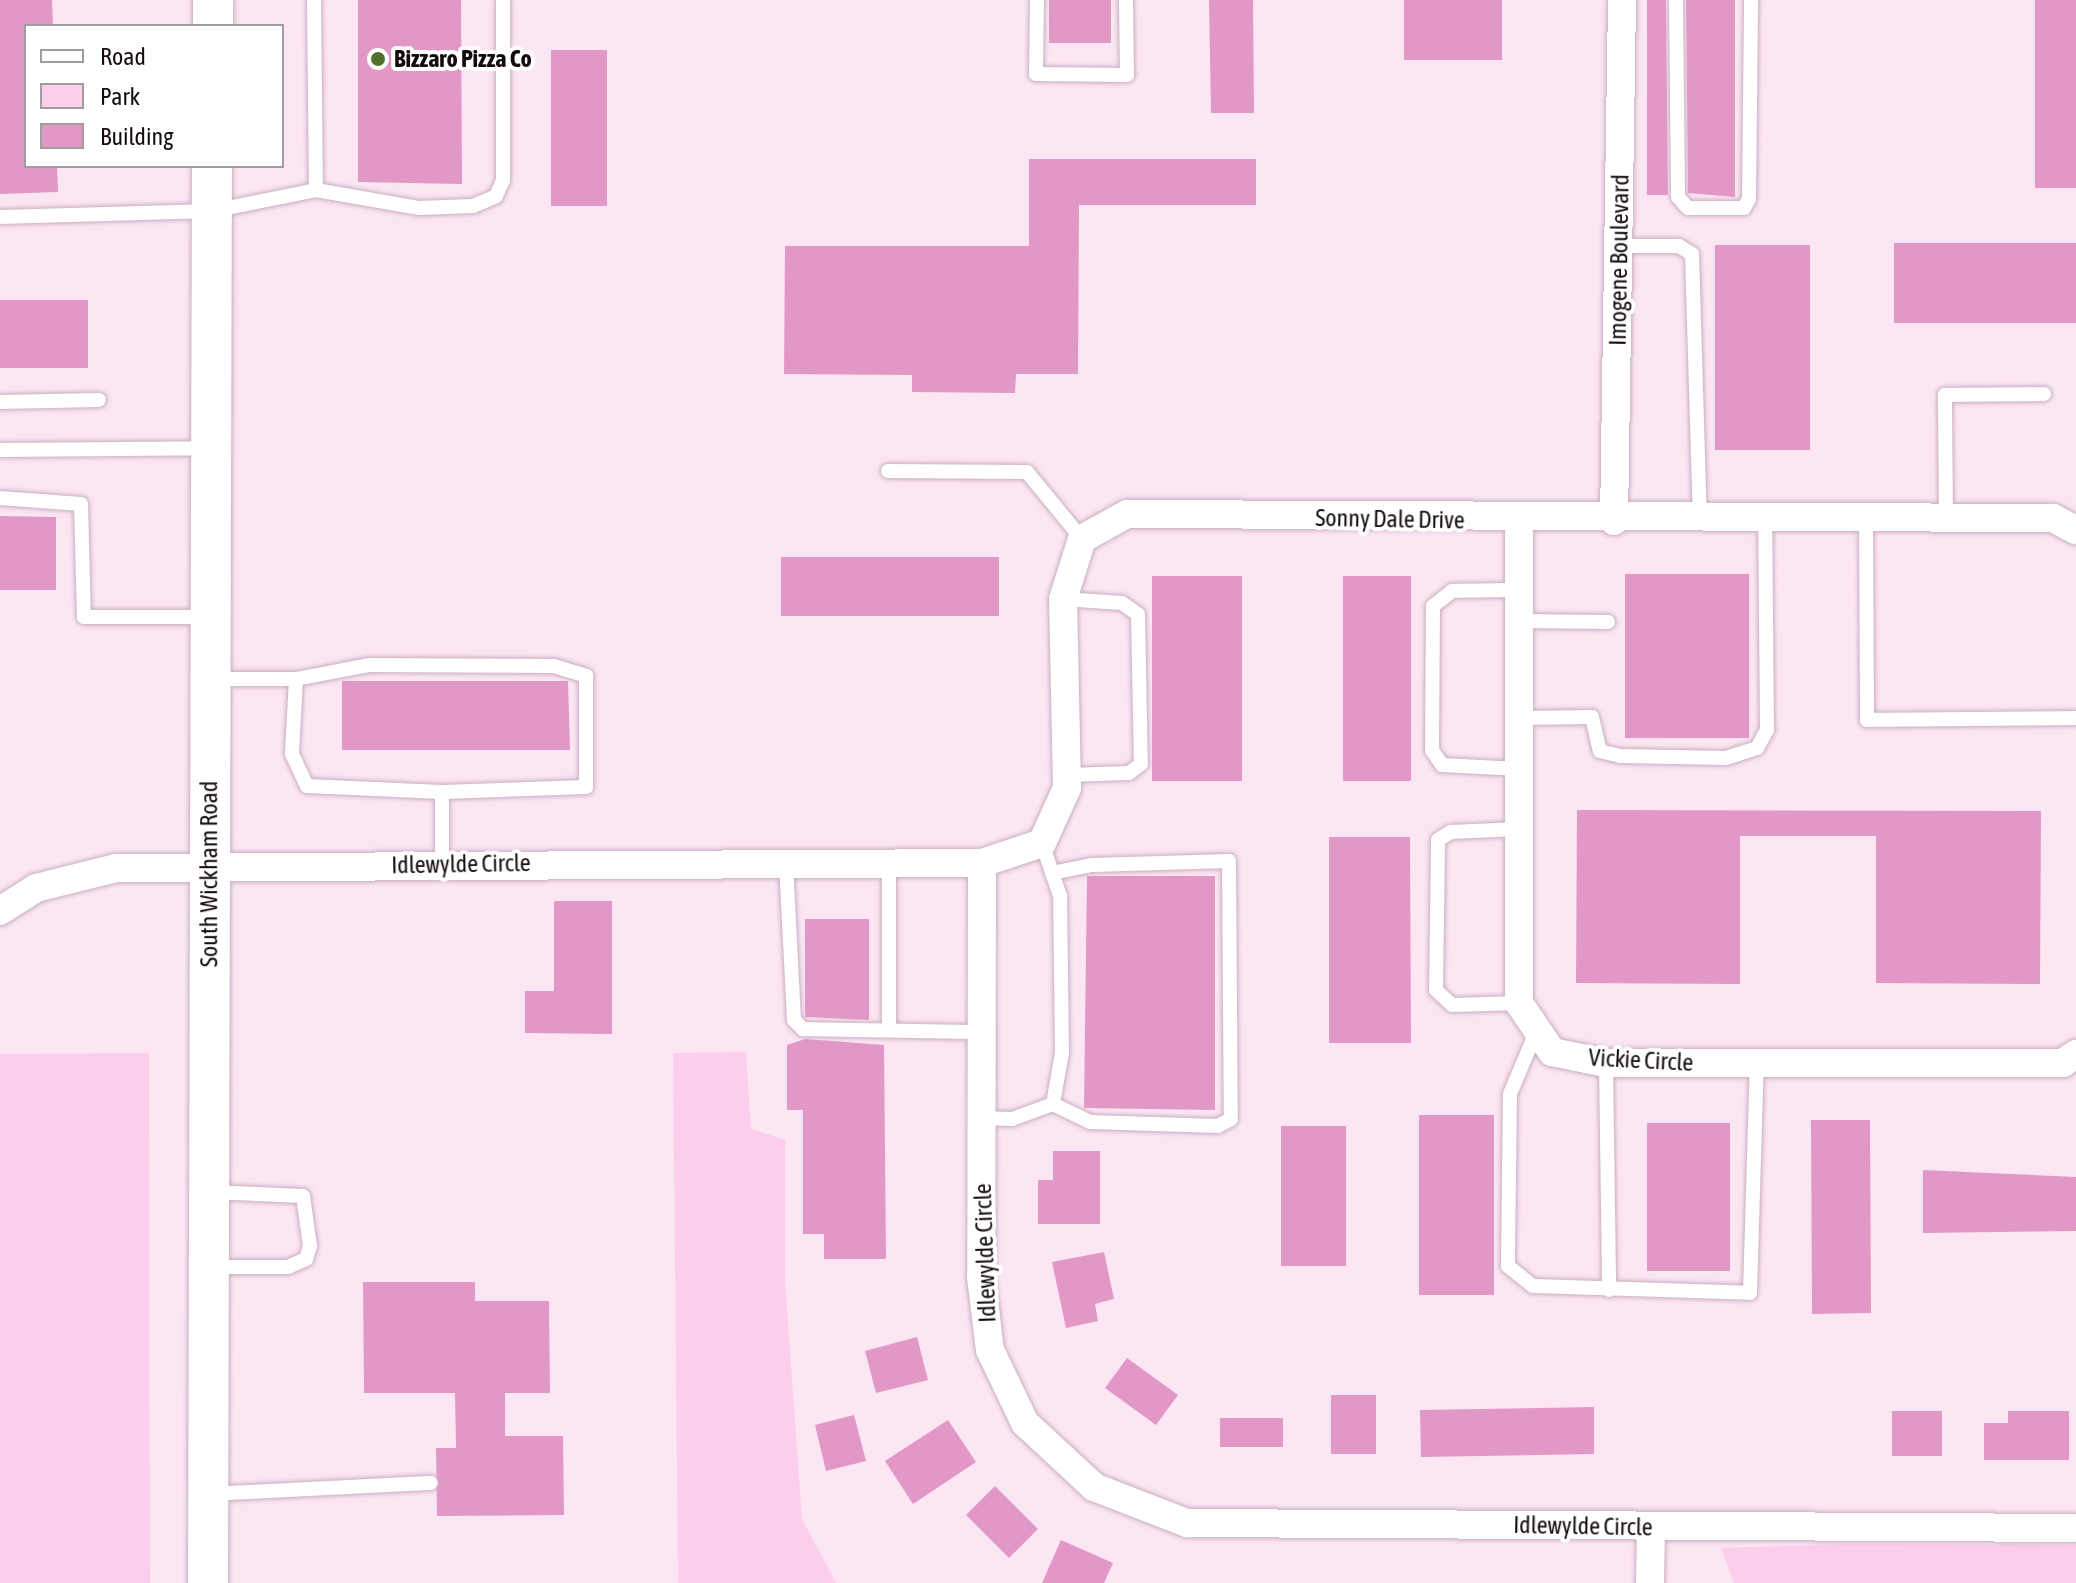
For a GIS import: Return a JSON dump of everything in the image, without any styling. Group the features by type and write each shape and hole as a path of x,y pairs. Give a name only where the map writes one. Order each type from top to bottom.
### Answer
{"main road":[{"path":"213,0 213,24"},
{"name":"South Wickham Road","path":"208,1583 212,168"}],"street":[{"name":"Imogene Boulevard","path":"1614,521 1622,0"},
{"name":"Sonny Dale Drive","path":"1082,539 1127,514 1519,521 2053,518 2076,530"},
{"path":"1519,521 1519,1003"},
{"path":"982,863 1042,843 1067,775 1063,599 1082,539"},
{"name":"Idlewylde Circle","path":"0,911 36,888 116,868 982,863 981,1277 990,1350 1025,1423 1094,1487 1187,1523 2076,1528"},
{"name":"Vickie Circle","path":"1519,1003 1552,1052 1606,1063 2063,1063 2076,1054"},
{"path":"1650,1583 1651,1527"}],"lane":[{"path":"314,0 316,190"},
{"path":"0,217 212,211 316,190 355,202 419,208 473,206 496,196 503,180 503,0"},
{"path":"1037,0 1036,74 1127,75 1126,0"},
{"path":"1676,0 1679,204 1744,208 1751,186 1751,0"},
{"path":"1619,246 1679,246 1692,254 1701,520"},
{"path":"1946,519 1945,395 2044,394"},
{"path":"0,402 99,400"},
{"path":"0,450 210,448"},
{"path":"888,471 1027,472 1082,539"},
{"path":"0,498 81,504 84,617 210,617"},
{"path":"1866,519 1867,720 2076,718"},
{"path":"1519,718 1592,717 1600,751 1620,756 1726,758 1757,748 1767,730 1765,520"},
{"path":"1519,590 1452,591 1433,606 1432,750 1442,765 1519,769"},
{"path":"1063,599 1122,603 1138,614 1141,764 1129,773 1067,775"},
{"path":"1519,621 1608,622"},
{"path":"210,679 296,679 369,665 554,666 586,676 586,787 442,792 307,786 292,754 296,679"},
{"path":"442,792 442,864"},
{"path":"1519,829 1451,832 1438,840 1436,990 1452,1005 1519,1003"},
{"path":"1042,843 1060,896 1062,1053 1053,1104"},
{"path":"982,1118 1012,1119 1053,1104 1090,1122 1218,1126 1231,1119 1229,861 1092,865 1052,873"},
{"path":"786,862 794,1020 803,1029 982,1032"},
{"path":"889,862 889,1030"},
{"path":"1537,1030 1510,1094 1508,1266 1533,1286 1750,1293 1757,1063"},
{"path":"1606,1063 1609,1290"},
{"path":"208,1192 295,1194 309,1202 310,1219 309,1254 301,1264 208,1267"},
{"path":"208,1494 431,1483"}],"green space":[{"path":"746,1052 751,1129 785,1140 785,1280 802,1519 836,1583 678,1583 673,1053"},
{"path":"149,1053 150,1583 0,1583 0,1054"},
{"path":"1851,1544 2076,1545 2076,1583 1734,1583 1721,1548"}],"building":[{"path":"0,0 52,0 53,24 24,24 24,168 57,168 58,192 0,194"},
{"path":"358,0 461,0 462,184 358,182"},
{"path":"1049,0 1111,0 1111,43 1049,43"},
{"path":"1209,0 1253,0 1254,113 1211,113"},
{"path":"1404,0 1502,0 1502,60 1404,60"},
{"path":"1647,0 1666,0 1668,195 1647,195"},
{"path":"1686,0 1735,0 1735,197 1688,193"},
{"path":"2035,0 2076,0 2076,188 2035,188"},
{"path":"551,50 607,50 607,206 551,206"},
{"path":"1029,159 1256,159 1256,205 1079,205 1078,374 1016,374 1015,393 912,392 912,375 784,374 785,246 1029,246"},
{"path":"1894,243 2076,243 2076,323 1894,323"},
{"path":"1715,245 1810,245 1810,450 1715,450"},
{"path":"0,300 88,300 88,368 0,368"},
{"path":"0,516 56,517 56,590 0,590"},
{"path":"781,557 999,557 999,616 781,616"},
{"path":"1625,574 1749,574 1749,738 1625,738"},
{"path":"1152,576 1242,576 1242,781 1152,781"},
{"path":"1343,576 1411,576 1411,781 1343,781"},
{"path":"342,681 568,681 570,750 342,750"},
{"path":"1577,810 2041,811 2040,984 1876,983 1876,836 1740,836 1740,984 1576,983"},
{"path":"1329,837 1410,837 1411,1043 1329,1043"},
{"path":"1087,876 1215,876 1215,1110 1084,1108"},
{"path":"554,901 612,901 612,1034 525,1033 525,991 554,991"},
{"path":"805,919 869,919 869,1020 805,1017"},
{"path":"805,1039 884,1045 886,1259 824,1259 824,1234 803,1234 803,1110 787,1110 787,1045"},
{"path":"1419,1115 1494,1115 1494,1295 1419,1295"},
{"path":"1811,1120 1870,1120 1871,1313 1812,1314"},
{"path":"1647,1123 1730,1123 1730,1271 1647,1271"},
{"path":"1281,1126 1346,1126 1346,1266 1281,1266"},
{"path":"1053,1151 1100,1151 1100,1224 1038,1224 1038,1180 1053,1180"},
{"path":"1923,1170 2076,1177 2076,1231 1923,1233"},
{"path":"1104,1252 1114,1299 1095,1304 1098,1321 1066,1328 1052,1262"},
{"path":"363,1282 475,1282 475,1301 549,1301 550,1393 505,1393 505,1436 563,1436 564,1515 437,1516 436,1448 456,1448 455,1393 364,1393"},
{"path":"917,1337 928,1380 876,1393 865,1351"},
{"path":"1127,1358 1178,1395 1156,1425 1105,1388"},
{"path":"1331,1395 1376,1395 1376,1454 1331,1454"},
{"path":"1594,1407 1594,1454 1421,1457 1420,1410"},
{"path":"1892,1411 1942,1411 1942,1456 1892,1456"},
{"path":"2008,1411 2069,1411 2069,1460 1984,1460 1984,1423 2008,1423"},
{"path":"854,1415 866,1461 826,1471 815,1425"},
{"path":"1220,1418 1283,1418 1283,1447 1220,1447"},
{"path":"948,1420 976,1462 913,1504 885,1461"},
{"path":"995,1486 1038,1529 1009,1558 966,1515"},
{"path":"1061,1540 1113,1563 1104,1583 1042,1583"}],"place":[{"name":"Bizzaro Pizza Co","path":"378,59"}]}
